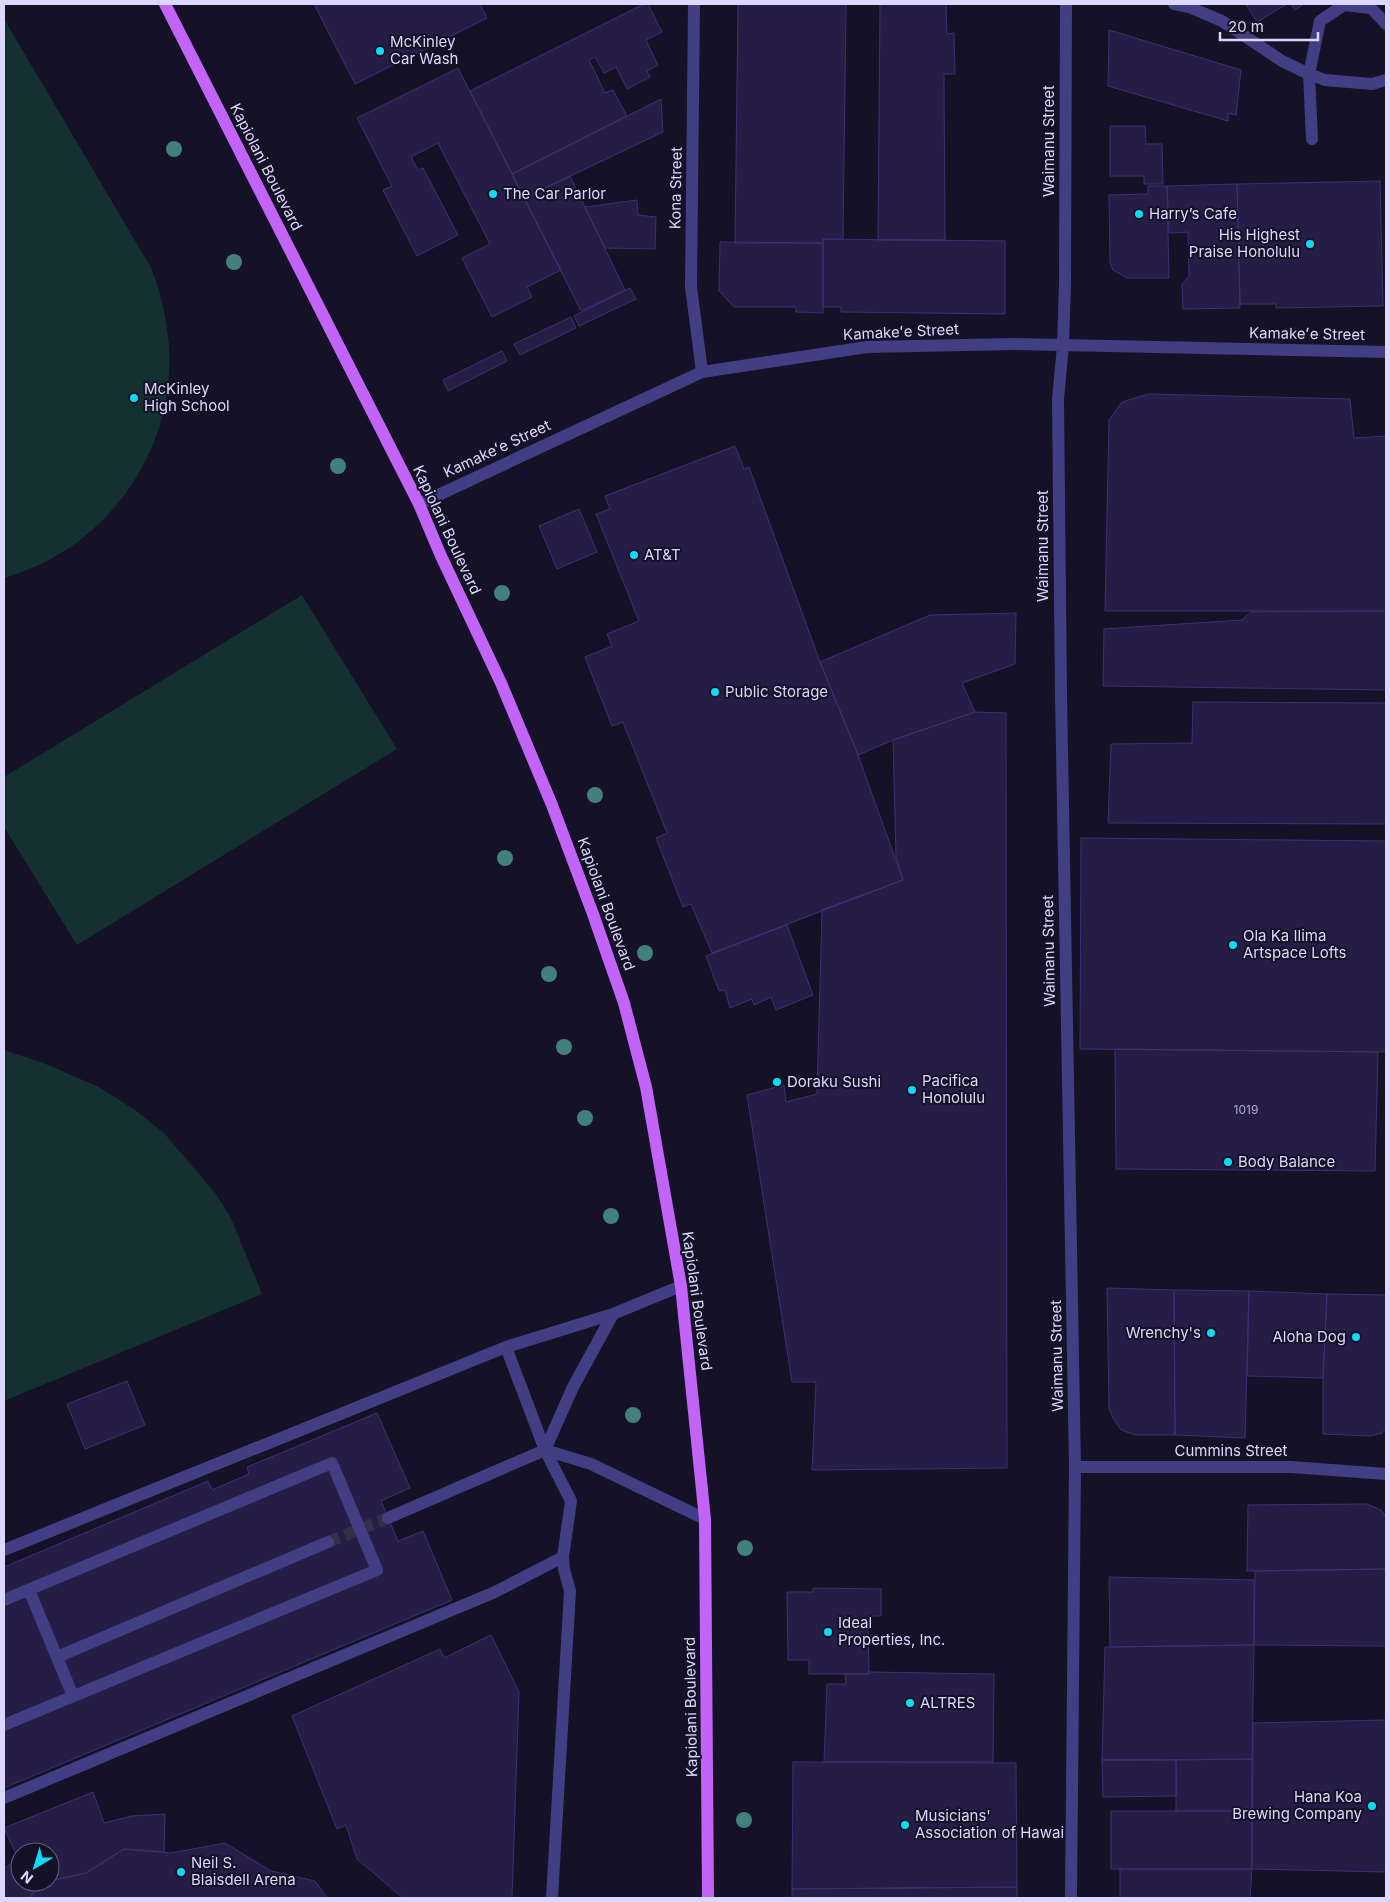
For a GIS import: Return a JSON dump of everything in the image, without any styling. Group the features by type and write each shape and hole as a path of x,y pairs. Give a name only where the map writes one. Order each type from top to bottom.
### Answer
{"main road":[{"name":"Kapiolani Boulevard","path":"165,4 419,504 440,556 501,683 541,779 593,914 624,1003 646,1088 681,1286 705,1519 708,1898"}],"street":[{"name":"Kona Street","path":"694,4 691,288 702,372"},
{"name":"Waimanu Street","path":"1066,4 1065,282 1063,346 1058,399 1059,620 1075,1467 1071,1898"},
{"path":"1174,4 1189,7 1222,21 1282,61 1325,80 1372,84 1386,80"},
{"path":"1312,139 1309,74 1320,21 1344,5 1371,8 1386,24"},
{"name":"Kamakeʻe Street","path":"419,504 702,372 867,347 1014,344 1386,352"},
{"path":"4,1550 506,1347 612,1314 681,1286"},
{"path":"545,1450 573,1387 612,1314"},
{"path":"506,1347 545,1450 571,1501 563,1557 570,1591 552,1898"},
{"path":"388,1518 545,1450 591,1464 705,1519"},
{"path":"4,1600 332,1463 377,1570 4,1725"},
{"name":"Cummins Street","path":"1075,1467 1291,1467 1386,1474"},
{"path":"58,1656 328,1542"},
{"path":"4,1798 495,1592 563,1557"},
{"path":"29,1590 73,1696"}],"green space":[{"path":"4,19 150,266 159,289 167,328 169,370 164,410 151,448 132,484 108,515 77,542 43,563 4,578"},
{"path":"302,595 397,749 77,945 4,827 4,777"},
{"path":"4,1050 41,1062 99,1087 135,1110 164,1133 216,1194 231,1218 262,1294 4,1401"}],"building":[{"name":"McKinley Car Wash","path":"314,4 480,4 487,18 355,84"},
{"path":"644,4 648,4 662,32 646,40 658,65 647,71 650,77 627,89 616,67 604,73 595,57 589,60 605,93 613,90 627,116 512,174 470,91"},
{"path":"738,4 846,4 843,239 823,239 823,243 735,243"},
{"path":"880,4 946,4 947,34 954,33 955,74 944,74 945,240 878,240"},
{"path":"1246,4 1287,4 1257,22"},
{"path":"1291,4 1304,4 1295,10"},
{"path":"1109,30 1241,70 1236,115 1228,113 1228,121 1108,86"},
{"name":"The Car Parlor","path":"458,68 561,270 527,287 532,297 492,317 462,258 490,244 438,143 411,157 418,170 423,168 458,235 417,256 383,190 392,186 357,118"},
{"path":"661,99 663,132 524,198 512,174"},
{"path":"1110,126 1145,126 1146,144 1162,144 1163,184 1144,184 1144,176 1110,176"},
{"path":"570,176 625,290 581,311 524,198"},
{"name":"His Highest Praise Honolulu","path":"1380,181 1383,306 1276,308 1276,304 1240,304 1237,184"},
{"path":"1237,184 1240,308 1183,309 1182,284 1189,276 1188,232 1169,233 1167,186"},
{"name":"Harry’s Cafe","path":"1148,186 1167,186 1169,278 1127,278 1113,270 1110,263 1109,195 1148,194"},
{"path":"637,200 638,215 656,217 655,249 605,248 585,207"},
{"path":"823,239 1005,241 1005,314 841,312 841,307 823,307"},
{"path":"720,242 823,243 823,313 796,312 796,307 734,307 719,291"},
{"path":"630,288 636,299 579,326 574,316"},
{"path":"571,317 576,328 520,355 514,344"},
{"path":"502,351 507,361 448,391 443,380"},
{"path":"1148,394 1350,399 1354,438 1386,436 1386,611 1105,611 1109,420 1122,402"},
{"name":"Public Storage","path":"735,446 744,469 749,467 820,662 858,755 903,880 712,953 691,904 683,907 656,838 667,833 623,722 612,726 585,657 612,646 607,634 639,621 596,514 610,509 605,496"},
{"path":"579,509 597,552 557,569 539,526"},
{"path":"1386,611 1386,690 1103,686 1104,629 1242,620 1251,612"},
{"path":"1016,613 1015,664 962,683 975,712 893,740 858,755 820,662 930,615"},
{"path":"1193,702 1386,703 1386,824 1108,823 1111,744 1192,743"},
{"name":"Pacifica Honolulu","path":"975,712 1006,713 1007,1468 812,1470 816,1382 792,1382 747,1095 784,1085 786,1102 817,1094 822,910 903,880 896,856 893,740"},
{"name":"Ola Ka Ilima Artspace Lofts","path":"1081,838 1386,841 1386,1052 1080,1049"},
{"path":"787,925 813,995 776,1010 771,997 754,1005 752,999 730,1008 725,990 719,991 706,956"},
{"path":"1115,1049 1378,1052 1375,1171 1116,1169"},
{"path":"1107,1288 1174,1290 1175,1435 1136,1435 1121,1430 1113,1418 1109,1408"},
{"name":"Wrenchy's","path":"1174,1290 1249,1291 1245,1438 1175,1435"},
{"path":"1249,1291 1327,1294 1323,1378 1247,1376"},
{"name":"Aloha Dog","path":"1327,1294 1386,1295 1386,1429 1382,1433 1370,1436 1323,1434 1323,1378"},
{"path":"127,1381 145,1425 85,1449 67,1404"},
{"path":"377,1413 410,1488 381,1501 398,1541 423,1531 452,1600 4,1788 4,1567 208,1481 212,1490 249,1474 247,1467"},
{"path":"1367,1504 1381,1510 1386,1517 1386,1569 1247,1571 1248,1505"},
{"path":"1386,1569 1386,1646 1254,1645 1255,1571"},
{"path":"1109,1577 1254,1580 1254,1645 1110,1647"},
{"name":"Ideal Properties, Inc.","path":"813,1588 881,1589 881,1616 868,1616 869,1674 809,1674 809,1660 788,1660 787,1592 813,1592"},
{"path":"491,1635 519,1692 512,1898 403,1898 357,1859 346,1825 337,1829 292,1716 440,1649 444,1658"},
{"path":"1254,1645 1252,1759 1102,1760 1105,1647"},
{"name":"ALTRES","path":"869,1672 994,1674 993,1762 824,1762 827,1684 846,1684 845,1674 869,1674"},
{"path":"1386,1720 1386,1872 1252,1869 1253,1723"},
{"path":"1252,1759 1252,1811 1176,1811 1176,1760"},
{"path":"1102,1760 1176,1760 1177,1796 1103,1797"},
{"name":"Musicians' Association of Hawai","path":"793,1762 1016,1763 1017,1887 792,1889"},
{"path":"93,1792 104,1823 132,1816 165,1814 164,1852 124,1849 86,1873 60,1879 60,1842 11,1842 4,1828"},
{"path":"1111,1811 1252,1811 1252,1869 1111,1869"},
{"name":"Neil S. Blaisdell Arena","path":"225,1843 271,1871 315,1881 327,1898 29,1898 34,1892 60,1892 60,1879 86,1873 124,1849 171,1853"},
{"path":"10,1864 10,1892 34,1892 29,1898 4,1898 4,1869"},
{"path":"1120,1869 1252,1869 1250,1898 1120,1898"},
{"path":"1017,1887 1017,1898 792,1898 792,1889"}],"tunnel":[{"path":"328,1542 388,1518"}],"place":[{"name":"McKinley Car Wash","path":"380,51"},
{"name":"The Car Parlor","path":"493,194"},
{"name":"Harry’s Cafe","path":"1139,214"},
{"name":"His Highest Praise Honolulu","path":"1310,244"},
{"name":"McKinley High School","path":"134,398"},
{"name":"AT&T","path":"634,555"},
{"name":"Public Storage","path":"715,692"},
{"name":"Ola Ka Ilima Artspace Lofts","path":"1233,945"},
{"name":"Doraku Sushi","path":"777,1082"},
{"name":"Pacifica Honolulu","path":"912,1090"},
{"name":"Body Balance","path":"1228,1162"},
{"name":"Wrenchy's","path":"1211,1333"},
{"name":"Aloha Dog","path":"1356,1337"},
{"name":"Ideal Properties, Inc.","path":"828,1632"},
{"name":"ALTRES","path":"910,1703"},
{"name":"Hana Koa Brewing Company","path":"1372,1806"},
{"name":"Musicians' Association of Hawai","path":"905,1825"},
{"name":"Neil S. Blaisdell Arena","path":"181,1872"}]}
